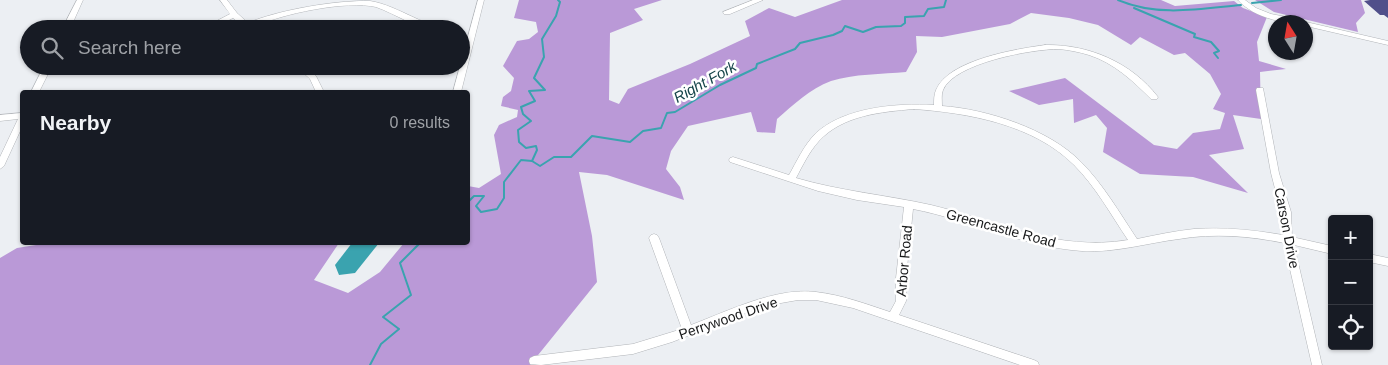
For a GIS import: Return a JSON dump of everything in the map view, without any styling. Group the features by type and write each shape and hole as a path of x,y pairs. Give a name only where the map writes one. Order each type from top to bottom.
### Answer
{"street":[{"path":"70,20 80,0"},
{"path":"223,0 234,15 241,20"},
{"path":"470,45 481,0"},
{"path":"727,12 760,0"},
{"path":"1241,0 1247,6 1272,15"},
{"path":"260,20 285,12 340,2 368,1 413,20"},
{"path":"223,20 234,15"},
{"path":"1313,26 1388,43"},
{"path":"938,109 940,87 950,75 963,67 1034,48 1058,47 1096,55 1132,75 1154,97"},
{"path":"37,90 44,75"},
{"path":"310,75 319,90"},
{"path":"458,90 462,75"},
{"name":"Carson Drive","path":"1260,90 1274,165 1286,212 1288,240 1316,365"},
{"path":"791,178 809,146 824,131 840,120 873,110 916,107 996,118 1028,130 1053,144 1084,170 1135,243"},
{"path":"0,118 20,117"},
{"path":"0,166 20,121"},
{"name":"Greencastle Road","path":"734,160 844,194 932,209 1021,236 1063,245 1084,248 1135,243 1192,233 1216,232 1241,233 1288,240 1328,249"},
{"name":"Arbor Road","path":"893,317 901,302 901,278 909,204"},
{"path":"654,238 688,331"},
{"path":"1373,259 1388,262"},
{"name":"Perrywood Drive","path":"534,361 558,362 633,349 688,331 764,302 798,296 816,296 853,304 1034,365"}],"shaded area":[{"path":"519,0 662,0 634,9 643,20 610,33 609,100 619,104 628,89 690,64 750,36 745,21 769,8 795,17 842,0 1161,0 1175,6 1234,1 1243,8 1267,17 1257,42 1259,61 1286,69 1260,72 1261,119 1233,115 1244,149 1209,155 1248,193 1193,177 1140,174 1103,152 1107,128 1096,115 1074,123 1073,99 1039,105 1009,91 1065,78 1154,145 1177,149 1193,133 1220,129 1225,113 1213,109 1221,94 1210,74 1185,53 1174,55 1140,37 1131,45 1098,25 1069,18 1031,13 1010,24 942,37 916,36 917,52 906,72 849,77 823,84 802,98 777,119 775,133 757,132 751,112 688,126 671,151 666,169 680,187 684,200 607,175 579,172 592,236 597,282 530,365 0,365 0,258 17,248 36,245 338,245 314,280 348,293 380,272 402,245 470,245 470,186 479,188 501,174 494,135 499,125 517,117 518,110 501,106 503,97 511,91 514,78 503,66 517,41 529,39 538,32 536,22 514,18"},
{"path":"1255,0 1361,0 1365,13 1356,23 1358,32 1313,21 1313,15 1287,15 1274,12"}],"water":[{"path":"350,245 377,245 355,273 339,275 335,265"}],"building":[{"path":"1388,0 1388,18 1380,15 1364,1"}],"waterway":[{"path":"532,161 537,150 536,146 526,148 519,142 518,130 531,121 523,114 521,107 535,101 529,91 545,90 534,78 544,57 542,39 556,16 560,2 558,0"},
{"name":"Right Fork","path":"532,161 540,166 554,157 571,157 592,136 630,142 643,131 661,128 667,113 675,112 720,85 756,68 757,64 795,49 800,43 833,35 842,31 845,26 863,32 876,27 901,26 905,23 905,17 924,16 928,9 944,7 946,0"},
{"name":"Right Fork","path":"1118,0 1148,9 1163,10 1194,10 1241,5"},
{"path":"1252,3 1281,0"},
{"path":"1134,8 1195,34 1194,37 1211,42 1219,51 1214,53 1218,58"},
{"name":"Right Fork","path":"470,200 474,196 484,196 476,206 481,212 497,209 504,198 504,182 521,160 532,161"},
{"name":"Right Fork","path":"370,365 381,344 399,329 383,317 411,295 400,263 418,245"}]}
